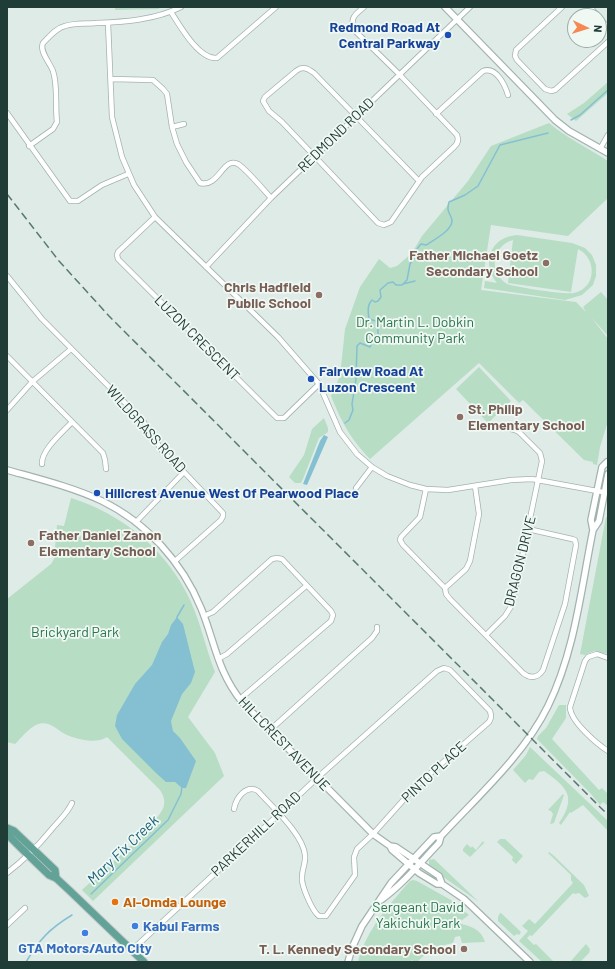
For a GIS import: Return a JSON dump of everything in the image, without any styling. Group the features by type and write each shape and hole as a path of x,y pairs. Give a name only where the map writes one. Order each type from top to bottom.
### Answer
{"main road":[{"path":"8,829 10,837 55,870 56,878 144,962"}],"street":[{"path":"29,146 53,129 57,122 54,73 41,49 43,43 58,28 65,25 108,23 153,17 171,12 181,7"},
{"path":"171,12 185,35 207,57 212,59 217,58 276,7"},
{"path":"364,7 353,18 353,29 399,74 457,135 457,144 419,181 392,222 384,225 378,223 282,122 269,112 263,102 265,97 296,71 304,67 314,73 419,181"},
{"path":"445,7 555,120 569,131 608,153"},
{"name":"REDMOND ROAD","path":"206,267 271,198 470,7"},
{"path":"562,7 516,50 515,56 517,60 545,89 551,91 555,90 608,42"},
{"path":"108,23 112,117 128,174 142,199 155,217 278,337 319,384 340,432 357,454 372,467 398,481 426,489 448,490 511,480 539,479 606,493"},
{"path":"436,114 483,71 492,71 504,83 508,95"},
{"path":"111,79 152,80 156,82 167,94 172,127 177,144 186,162 200,183 207,185 211,183 230,163 234,163 242,168 271,198"},
{"path":"7,113 68,200 72,202 81,200 102,185 128,174"},
{"path":"172,127 184,124"},
{"path":"600,149 608,135"},
{"name":"LUZON CRESCENT","path":"155,217 118,252 118,259 277,418 284,418 319,384"},
{"name":"WILDGRASS ROAD","path":"7,276 42,319 143,421 163,452 222,511 223,516 221,520 175,561"},
{"path":"7,410 32,382 71,349"},
{"path":"7,356 102,453 105,460 106,469"},
{"path":"42,464 42,458 45,451 72,422"},
{"name":"DRAGON DRIVE","path":"486,635 506,616 512,605 542,461 542,456 519,432 507,428"},
{"path":"381,900 396,888 419,864 439,842 441,836 518,752 548,706 560,679 568,655 593,530 592,520 597,491 602,467 608,462"},
{"path":"356,488 372,467"},
{"name":"HILLCREST AVENUE","path":"7,470 91,496 113,507 136,522 156,540 175,561 191,586 204,616 226,678 240,699 373,834 390,846 392,850 414,869 437,884 442,884 464,899 530,962"},
{"path":"136,522 184,472"},
{"path":"593,530 598,521 606,493 608,474"},
{"path":"445,588 466,569 470,561 479,514 475,486"},
{"path":"426,489 420,517 401,537 400,540 403,545 445,588 446,594 450,599 526,675 535,677 541,673 565,604 576,545 575,540 572,539 528,530"},
{"path":"204,616 215,610 274,559 279,558 330,609 333,615 331,621 240,699"},
{"path":"218,659 227,654 306,586"},
{"path":"270,731 372,638 377,631 377,627"},
{"path":"608,658 596,654 588,657 582,666 570,707 570,712 574,719 598,744 608,751"},
{"name":"PARKERHILL ROAD","path":"132,950 317,778 437,670 444,668 450,670 490,710"},
{"name":"PINTO PLACE","path":"279,814 298,836 302,843 306,860 302,878 314,911 319,916 323,917 328,914 352,881 354,875 355,853 416,786 489,722 491,718 490,710"},
{"path":"234,809 237,800 244,792 253,788 258,791 279,814"},
{"path":"7,873 31,853 68,812 72,803"},
{"path":"348,962 352,948 362,926 381,900 391,883 434,837 441,836"},
{"name":"HILLCREST AVENUE","path":"390,846 396,847 419,864 439,876 442,884"},
{"path":"7,925 25,908"}],"green space":[{"path":"115,7 160,7 159,9 115,10"},
{"path":"608,82 608,93 576,121 567,114 584,103"},
{"name":"Dr. Martin L. Dobkin Community Park","path":"549,123 570,138 608,161 608,198 568,236 491,225 481,290 576,302 586,312 583,307 601,292 608,300 608,336 591,317 608,339 608,421 600,447 597,465 593,464 593,462 584,460 523,400 519,403 479,363 370,459 347,430 331,396 340,376 345,329 360,287 379,259 390,268 397,266 412,253 422,236 468,181 491,146"},
{"path":"517,235 572,243 585,248 592,255 596,265 596,276 593,285 582,295 565,300 484,288 485,281 497,283 492,275 489,260 491,252 495,246 500,241","holes":["513,240 508,283 571,292 578,249 589,259 591,266 592,272 587,285 582,290 574,293 561,293 507,284 497,273 495,260 497,253 501,248 506,243"]},
{"path":"479,367 511,401 488,423 456,389"},
{"path":"324,418 328,432 319,438 301,483 295,483 289,477 304,455 312,429"},
{"name":"Brickyard Park","path":"71,498 109,514 142,537 157,551 182,584 195,610 215,672 188,717 215,753 224,776 93,901 82,890 128,848 161,813 164,805 163,795 160,790 107,737 93,741 82,740 67,735 45,723 36,725 30,729 15,744 7,742 7,599 51,564 54,559 57,525 64,526"},
{"path":"606,517 608,518 608,654 594,651 585,655 580,654"},
{"path":"559,705 566,705 566,718 552,739 599,790 602,788 608,794 608,806 603,802 600,805 537,739 546,728"},
{"path":"530,747 608,821 608,831 583,805 571,813 570,812 561,825 559,823 567,806 568,799 567,793 559,782 544,771 539,772 533,780 529,779 525,783 513,770 526,755"},
{"path":"563,794 564,795 554,823 550,824 553,814 548,810"},
{"path":"500,839 505,839 523,856 516,864 512,860 513,857 497,842"},
{"path":"483,841 484,843 470,857 463,851 467,844 476,850"},
{"path":"549,852 584,885 589,896 585,898 579,893 573,893 532,936 530,935 527,938 534,945 536,944 554,962 542,962 519,941 528,931 522,926 529,919 535,924 573,883 571,880 571,875 548,853"},
{"path":"434,859 479,902 429,867 429,860"},
{"name":"Sergeant David Yakichuk Park","path":"413,880 451,900 469,915 458,923 467,925 478,931 485,942 462,943 460,936 455,937 453,943 432,948 417,962 412,960 409,962 358,962 367,939 379,918 410,881"},
{"path":"500,913 521,932 519,935 517,934 514,936 498,921"},
{"path":"586,944 590,949 589,953 580,962 570,962"}],"water":[{"path":"324,435 328,437 307,485 303,484 320,441"},
{"path":"177,617 183,624 195,672 191,683 182,694 171,721 173,731 180,738 196,761 186,788 182,788 175,782 166,782 122,739 115,726 117,715 135,684 152,665 162,642"}],"waterway":[{"name":"Mary Fix Creek","path":"571,120 580,115 608,90"},
{"name":"Mary Fix Creek","path":"345,423 349,420 353,410 352,404 356,379 357,346 360,343 370,347 378,338 376,321 369,319 368,309 370,302 372,300 375,302 378,301 381,297 380,290 388,283 393,282 396,285 402,285 407,280 410,264 415,257 417,249 421,244 426,245 442,234 451,224 452,220 448,210 449,202 465,195 478,186 500,145 548,133"},
{"name":"Mary Fix Creek","path":"403,284 415,281"},
{"name":"Mary Fix Creek","path":"177,617 184,605"},
{"name":"Mary Fix Creek","path":"91,894 168,820 181,794 182,786"},
{"name":"Mary Fix Creek","path":"26,962 46,935 57,925 72,915"}],"railway":[{"path":"7,194 59,261 109,316 608,815"}],"place":[{"name":"Redmond Road At Central Parkway","path":"448,35"},
{"name":"Father Michael Goetz Secondary School","path":"546,263"},
{"name":"Chris Hadfield Public School","path":"319,295"},
{"name":"Fairview Road At Luzon Crescent","path":"311,379"},
{"name":"St. Philip Elementary School","path":"460,417"},
{"name":"Hillcrest Avenue West Of Pearwood Place","path":"97,493"},
{"name":"Father Daniel Zanon Elementary School","path":"31,543"},
{"name":"Al-Omda Lounge","path":"115,902"},
{"name":"Kabul Farms","path":"135,926"},
{"name":"GTA Motors/Auto City","path":"85,933"},
{"name":"T. L. Kennedy Secondary School","path":"464,949"}]}
